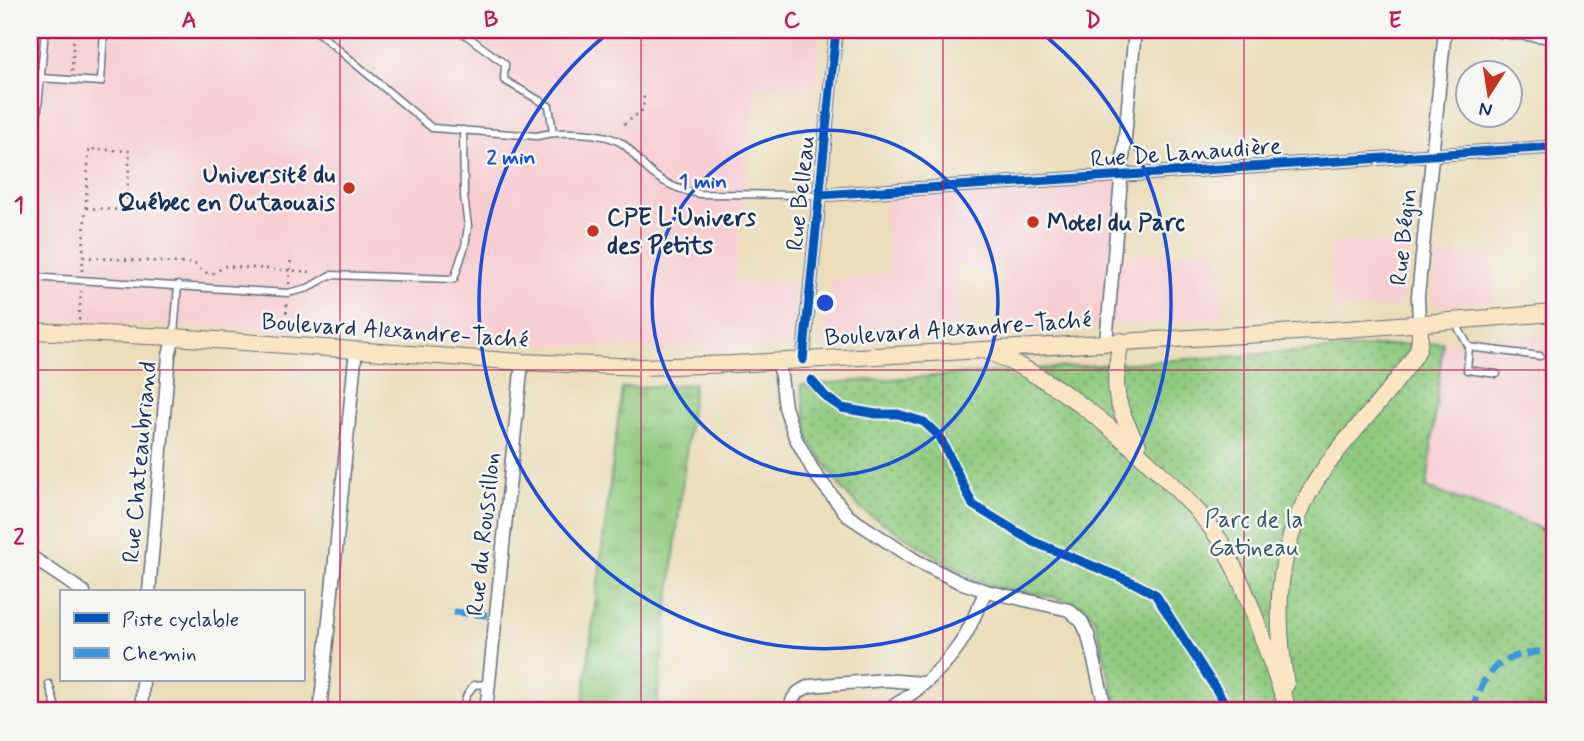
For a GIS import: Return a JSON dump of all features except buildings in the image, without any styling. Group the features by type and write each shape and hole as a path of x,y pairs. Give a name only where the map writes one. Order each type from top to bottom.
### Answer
{"main road":[{"name":"Boulevard Alexandre-Taché","path":"30,331 174,337 522,362 641,367 984,350 1554,313"},
{"path":"1290,711 1280,651 1278,601 1285,555 1310,493 1323,472 1338,450 1378,405 1419,349 1419,323"},
{"path":"1114,341 1118,403 1122,418 1149,463"},
{"path":"984,350 1027,369 1060,389 1107,424 1179,492 1220,541 1239,578 1290,711"}],"street":[{"name":"Rue Belleau","path":"803,360 836,30"},
{"path":"1114,341 1121,175 1135,30"},
{"name":"Rue Bégin","path":"1419,323 1418,296 1445,30"},
{"path":"1491,30 1554,37"},
{"name":"Rue De Lanaudière","path":"820,195 1554,147"},
{"name":"Rue Chateaubriand","path":"149,590 169,355 174,337"},
{"path":"320,711 356,349"},
{"path":"779,361 785,407 795,437 815,474 848,516 915,560 957,581 986,591 1069,610 1082,622 1095,660 1106,711"},
{"name":"Rue du Roussillon","path":"486,711 522,362"},
{"path":"30,556 81,590"},
{"path":"883,711 906,699 960,644 986,591"},
{"path":"792,711 793,697 799,690 810,686 894,680 923,682"},
{"path":"141,711 143,682"}],"lane":[{"path":"30,196 45,30"},
{"path":"40,78 101,82 104,30"},
{"path":"315,30 432,128 537,136 552,132 596,135 623,144 657,179 682,191 700,194 820,195"},
{"path":"459,30 505,64 504,80 549,106 552,132"},
{"path":"30,277 288,293 308,288 330,275 454,279 465,246 468,226 464,196 463,130"},
{"path":"174,337 178,285"},
{"path":"1454,320 1469,347 1467,370 1497,374"},
{"path":"1469,347 1539,356"},
{"path":"49,684 57,711"},
{"path":"468,711 465,706 466,695 474,685 490,684"}],"path":[{"path":"71,80 74,30"},
{"path":"624,124 643,110 644,96"},
{"path":"79,334 89,149 130,151 126,210"},
{"path":"86,208 142,211"},
{"path":"288,287 291,256"},
{"path":"83,257 195,264 201,271 211,273 217,272 223,266 330,275"},
{"path":"286,327 287,302"},
{"path":"1544,532 1550,536 1554,549"}],"shaded area":[{"name":"Université du Québec en Outaouais","path":"30,30 820,30 815,91 756,86 743,194 735,283 795,281 790,346 757,350 487,345 213,327 30,319"},
{"path":"1121,175 1114,257 1217,249 1224,318 1005,332 1001,264 954,268 959,336 823,345 830,279 889,274 883,191"},
{"path":"1330,242 1409,243 1405,284 1398,306 1332,310"},
{"path":"1492,254 1494,301 1438,306 1432,304 1436,256"},
{"path":"1554,334 1554,533 1427,488 1443,342"}],"green space":[{"name":"Parc de la Gatineau","path":"1443,342 1427,488 1554,533 1554,711 1118,711 1095,619 1084,606 1054,597 994,588 948,564 861,509 842,489 809,440 801,385"},
{"path":"694,384 656,711 582,711 622,388"}],"marked path":[{"path":"454,612 487,615"},
{"path":"1472,711 1485,681 1500,664 1510,658 1554,650"}],"cycle path":[{"path":"803,360 836,30"},
{"path":"820,195 1554,147"},
{"path":"811,380 826,397 842,408 876,414 898,414 924,422 940,437 973,505 1034,542 1155,594 1230,711"}],"place":[{"name":"Université du Québec en Outaouais","path":"349,188"},
{"name":"Motel du Parc","path":"1033,222"},
{"name":"CPE L'Univers des Petits","path":"593,231"}]}
